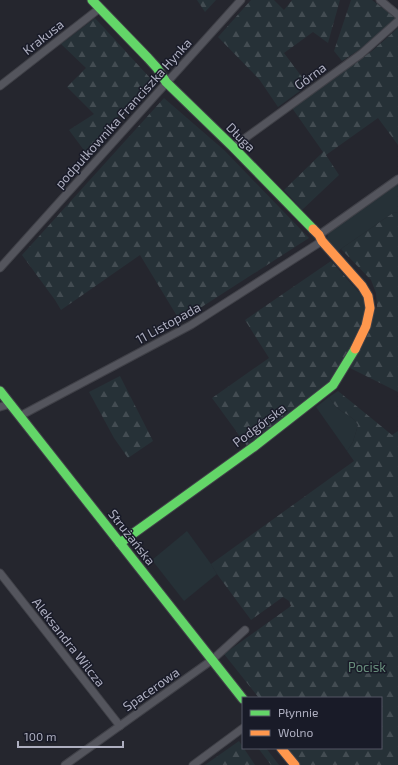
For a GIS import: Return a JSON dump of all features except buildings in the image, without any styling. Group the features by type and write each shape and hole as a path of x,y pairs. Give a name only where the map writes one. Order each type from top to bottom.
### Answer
{"street":[{"name":"Długa","path":"92,0 148,58 166,82 233,147 320,238 362,286 368,296"},
{"name":"podpułkownika Franciszka Hynka","path":"0,268 241,0"},
{"path":"380,0 398,15"},
{"name":"Krakusa","path":"0,86 100,8"},
{"name":"Górna","path":"233,147 361,54 398,21"},
{"name":"11 Listopada","path":"20,416 191,325 320,238 398,180"},
{"name":"Podgórska","path":"120,543 255,446 333,385 359,342 366,326 370,308 368,296"},
{"name":"Strużańska","path":"0,391 242,698"},
{"path":"0,407 10,404"},
{"name":"Aleksandra Wilcza","path":"0,573 120,726"},
{"name":"Spacerowa","path":"65,765 212,660 245,630"},
{"path":"193,765 242,729"},
{"path":"282,749 295,765"}],"green space":[{"path":"197,0 216,0 205,12"},
{"path":"251,0 274,0 284,10 292,0 340,0 328,43 313,32 284,53 308,85 278,107 259,79 218,37"},
{"path":"351,0 372,0 396,18 368,44 342,61 334,51"},
{"path":"95,18 151,79 86,153 69,130 94,114 67,87 86,68 61,44"},
{"path":"398,28 398,145 378,118 326,155 339,175 302,210 284,190 323,152 292,108 372,51"},
{"path":"164,98 224,150 309,238 180,321 140,255 61,310 22,255"},
{"path":"398,184 398,212 393,213 337,253 327,240 328,233"},
{"path":"398,212 398,392 350,368 377,306 376,293 371,280 341,249 393,213"},
{"path":"331,261 367,303 363,323 330,384 247,446 212,398 269,358 245,320"},
{"path":"120,376 153,441 128,458 114,438 89,392"},
{"name":"Pocisk","path":"338,391 392,435 398,431 398,765 300,765 288,749 382,749 382,697 258,697 224,654 291,606 289,601 283,597 251,620 211,564 354,461 347,451 353,442 358,425 352,418 337,407 329,397"},
{"path":"329,397 337,407 352,418 358,425 353,442 347,451 316,407"},
{"path":"187,531 217,574 184,601 152,560"},
{"path":"239,741 242,746 242,749 244,749 255,765 205,765"},
{"path":"259,749 267,749 279,765 271,765"}],"traffic: fast":[{"path":"92,0 148,58 166,82 233,147 313,229"},
{"path":"120,543 255,446 333,385 355,349"},
{"path":"0,391 242,698"}],"traffic: slow":[{"path":"313,229 362,286 368,296 370,308 366,326 355,349"},
{"path":"282,749 295,765"}]}
